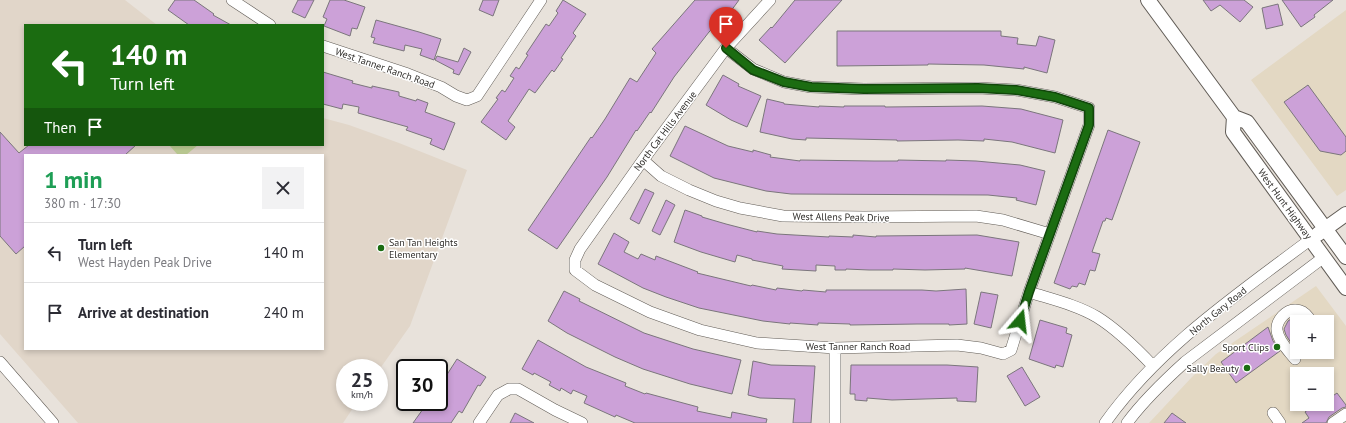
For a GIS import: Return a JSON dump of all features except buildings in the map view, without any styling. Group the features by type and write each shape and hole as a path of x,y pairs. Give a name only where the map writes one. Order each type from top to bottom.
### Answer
{"main road":[{"name":"West Hunt Highway","path":"1148,0 1234,117 1247,122 1325,228 1344,249"},
{"name":"West Hunt Highway","path":"1234,117 1233,132 1346,288"},
{"name":"North Gary Road","path":"1311,239 1346,214"},
{"name":"North Gary Road","path":"1324,258 1344,249"}],"street":[{"path":"232,0 268,24"},
{"name":"West Tanner Ranch Road","path":"324,46 408,74 441,87 456,96 467,100 477,96 541,0"},
{"name":"North Cat Hills Avenue","path":"576,270 575,260 580,249 643,160 726,48 770,0"},
{"path":"726,48 753,70 784,82 811,87 864,89 978,88 1016,90 1055,97 1089,108 1089,125 1029,292 1096,316 1119,333 1153,366"},
{"name":"West Allens Peak Drive","path":"643,160 661,176 716,201 740,208 782,216 871,218 976,216 1003,220 1050,234"},
{"name":"North Gary Road","path":"1105,423 1133,387 1153,366 1205,319 1311,239"},
{"name":"North Gary Road","path":"1127,423 1145,401 1185,362 1324,258"},
{"name":"West Tanner Ranch Road","path":"576,270 595,285 650,312 700,330 757,343 835,348 957,345 981,348 1003,354 1011,350 1029,292"},
{"path":"1290,352 1278,335 1277,325 1281,317 1292,310 1305,313 1307,315"},
{"path":"835,348 835,423"},
{"path":"0,362 53,423"},
{"path":"479,423 498,395 509,389 518,389 582,423"},
{"path":"1272,413 1280,423"},
{"path":"1333,423 1346,414"}],"shaded area":[{"name":"San Tan Heights Elementary","path":"0,0 125,0 156,24 24,24 24,146 324,146 324,118 349,125 399,143 467,170 410,326 387,359 336,359 336,411 351,411 343,423 78,423 0,334"},
{"path":"1346,10 1346,190 1337,196 1251,80"},
{"path":"1316,286 1346,326 1346,423 1149,423 1216,354"}],"green space":[{"path":"170,146 197,146 187,154 177,154"}],"place":[{"name":"San Tan Heights Elementary","path":"381,248"},
{"name":"Sport Clips","path":"1277,347"},
{"name":"Sally Beauty","path":"1247,368"}],"route":[{"path":"726,48 753,70 784,82 811,87 864,89 978,88 1016,90 1055,97 1089,108 1089,125 1020,321"}]}
